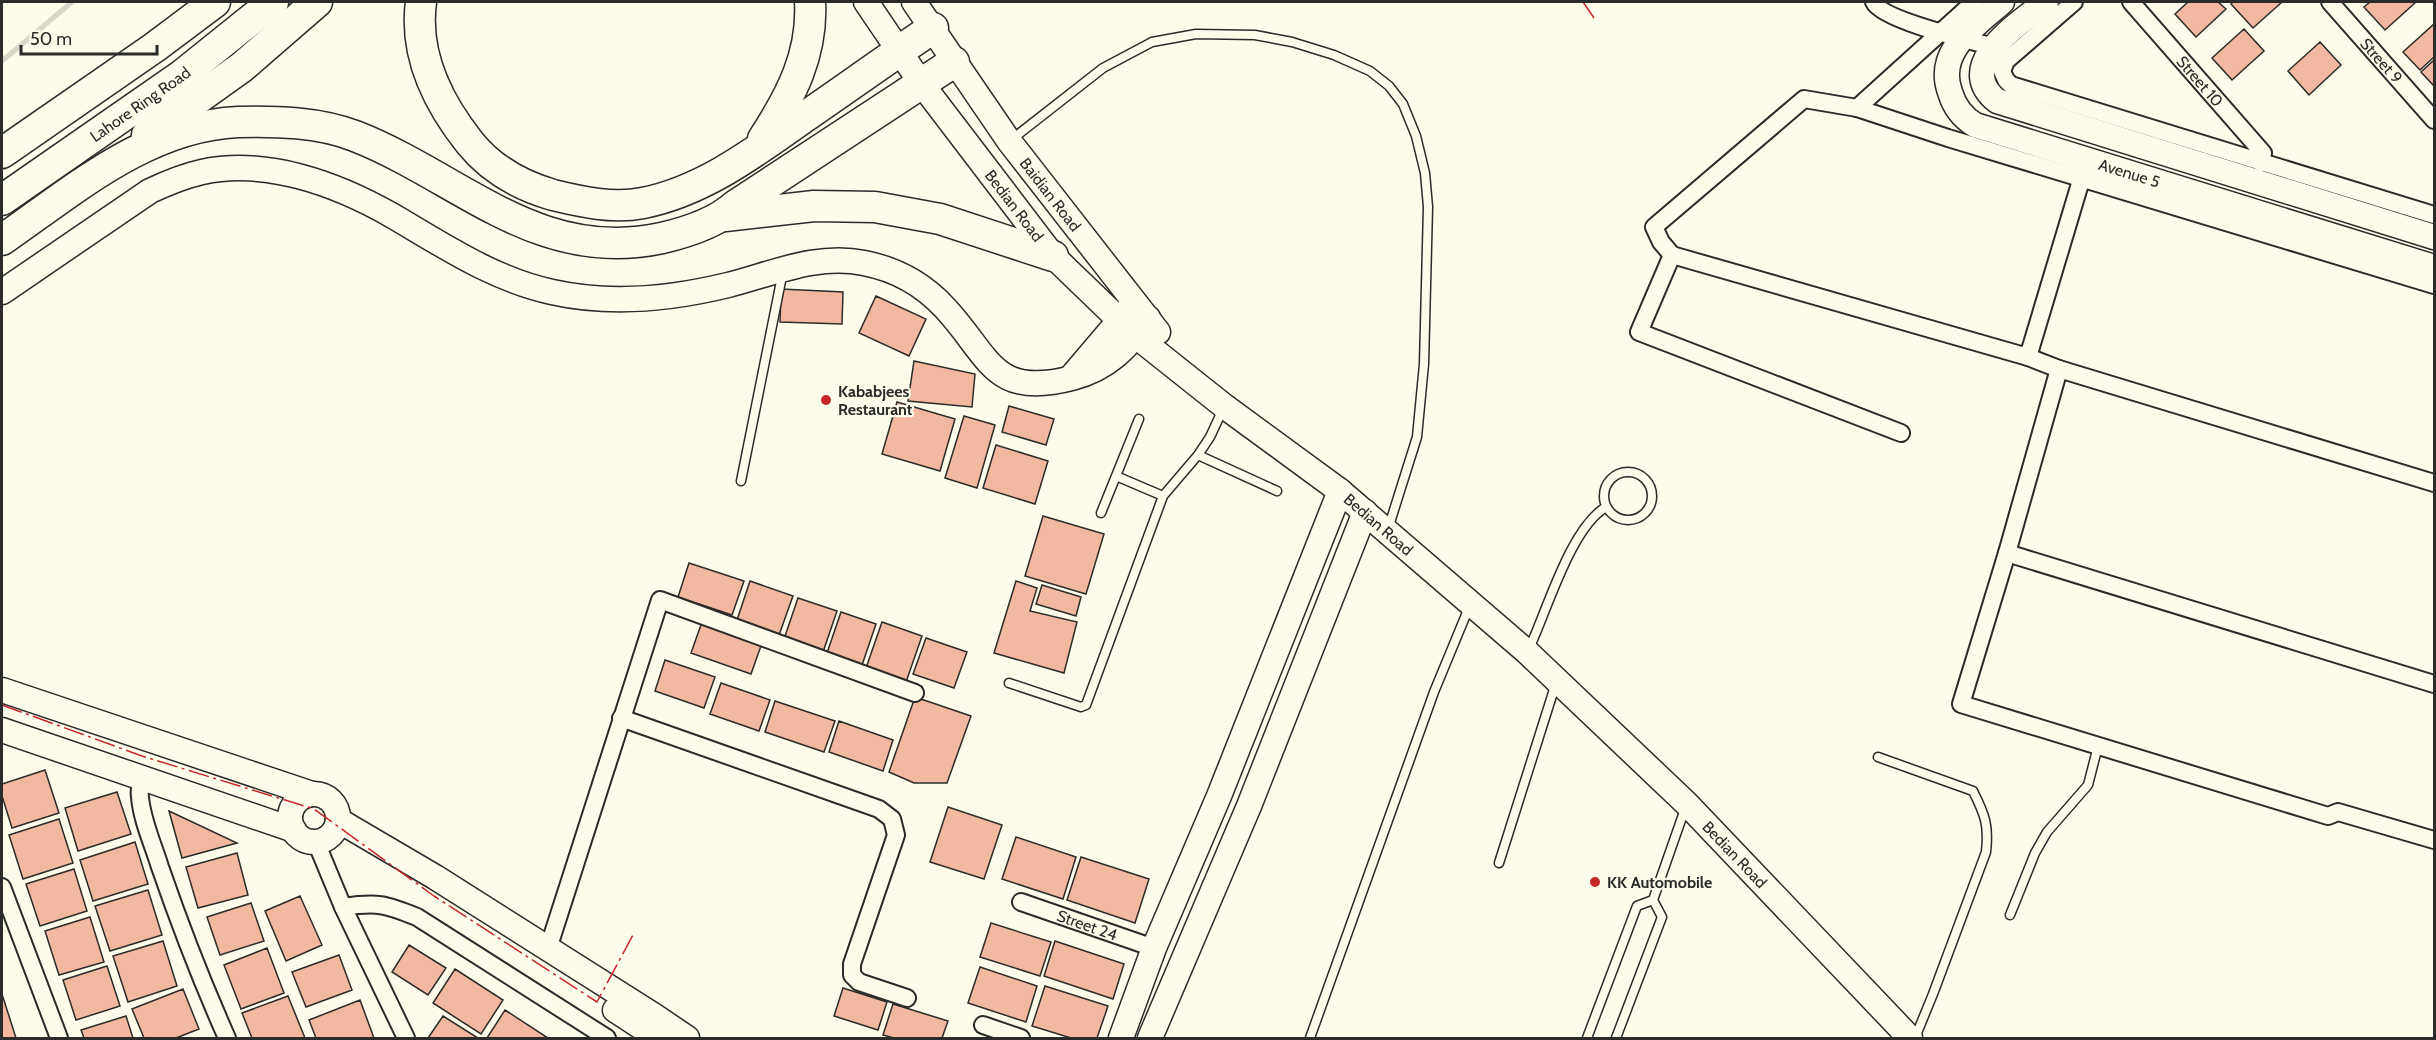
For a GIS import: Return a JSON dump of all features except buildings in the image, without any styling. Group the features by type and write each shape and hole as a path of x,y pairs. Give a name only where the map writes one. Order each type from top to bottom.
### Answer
{"highway":[{"path":"2,153 155,47 215,2"},
{"name":"Lahore Ring Road","path":"2,200 182,75 273,2"},
{"path":"2,240 112,164 158,125 242,67 317,2"},
{"path":"421,2 421,42 440,100 477,151 505,174 536,190 572,200 608,205 640,204 667,198 695,187 755,152 933,28"},
{"path":"755,152 785,105 799,76 812,22 810,2"},
{"path":"723,216 736,205 954,62"},
{"path":"112,164 166,136 200,127 237,122 319,126 353,135 386,149 487,207 550,234 603,242 646,242 675,235 723,216 798,207 875,207 940,219 1053,256"}],"street":[{"name":"Bedian Road","path":"866,2 921,83 1053,256 1078,282 1135,319 1193,380 1365,512 1557,679 1687,804 1910,1038"},
{"name":"Baidian Road","path":"914,2 1135,319"},
{"path":"1874,2 1876,6 1899,19 1994,47"},
{"path":"1857,108 1951,35 1974,2"},
{"name":"Avenue 5","path":"2002,2 1951,35 1946,72 1948,87 1962,115 1981,137 2434,267"},
{"name":"Avenue 5","path":"2046,2 1986,55 1982,75 1986,88 1992,97 2003,104 2434,237"},
{"path":"2074,2 2006,61 2002,71 2006,80 2019,89 2434,215"},
{"name":"Street 10","path":"2131,2 2263,153 2261,163"},
{"name":"Street 9","path":"2330,2 2434,120"},
{"path":"2434,285 2082,177 1981,137 1857,108 1804,99 1654,227 1661,242 1672,255 2028,357 2059,369 2434,483"},
{"path":"2,292 150,191 177,178 205,171 245,168 288,174 334,188 392,216 475,264 516,282 554,292 597,299 672,296 728,285 784,268 841,261 885,267 909,278 945,307 988,364 1015,381 1052,384 1090,373 1125,350 1135,319"},
{"path":"2028,357 2082,177"},
{"path":"1672,255 1639,332 1901,433"},
{"path":"1078,282 1087,296 1096,323 1098,336 1094,351"},
{"path":"1071,378 1094,351 1135,319"},
{"path":"2059,369 1961,704 2328,816 2338,812 2434,840"},
{"path":"1121,1038 1158,938 1219,796 1340,492"},
{"path":"1150,1038 1249,806 1365,512"},
{"path":"2007,553 2434,684"},
{"path":"548,949 660,600 915,693"},
{"path":"2,690 312,794 322,795 331,801 337,810 329,832 343,907 406,1038"},
{"path":"621,718 879,809 892,819 896,835 852,964 852,975 859,982 907,998"},
{"path":"2,730 294,830"},
{"path":"143,779 139,788 145,823 180,923 227,1038"},
{"path":"312,794 301,798 293,807 290,819 294,830 303,839 329,832 435,877 687,1038"},
{"path":"1219,796 1249,806"},
{"path":"329,832 558,971 658,1038"},
{"path":"2,886 59,1038"},
{"name":"Street 24","path":"1021,902 1158,938"},
{"path":"343,907 372,903 417,917 607,1038"},
{"path":"1158,938 1193,940"},
{"path":"982,1025 1021,1038"}],"lane":[{"path":"1009,141 1103,68 1152,42 1196,34 1255,35 1292,42 1334,55 1370,71 1389,86 1403,104 1416,136 1425,173 1428,207 1426,334 1417,437 1386,532"},
{"path":"741,482 784,268"},
{"path":"1009,683 1081,707 1086,705 1163,496 1198,455 1210,437 1224,406"},
{"path":"1101,513 1139,419"},
{"path":"1198,455 1277,491"},
{"path":"1625,471 1637,473 1646,480 1652,490 1652,502 1646,512 1636,519 1625,520 1614,516 1606,507 1603,495 1606,484 1614,476 1625,471"},
{"path":"1116,476 1163,496"},
{"path":"1527,652 1555,582 1592,518 1606,507"},
{"path":"1310,1038 1434,692 1471,605"},
{"path":"1499,863 1557,679"},
{"path":"2010,915 2036,853 2048,832 2088,785 2098,746"},
{"path":"1878,757 1973,791 1984,814 1988,830 1986,852 1915,1038"},
{"path":"1616,1038 1662,917 1653,900 1687,804"},
{"path":"1587,1038 1637,906 1653,900"}],"waterway":[{"path":"2,61 72,2"}],"power":[{"path":"1583,2 1594,18"},
{"path":"2,705 142,756 314,809 434,896 597,1002 634,933"}],"place":[{"name":"Kababjees Restaurant","path":"826,400"},
{"name":"KK Automobile","path":"1595,882"}]}
